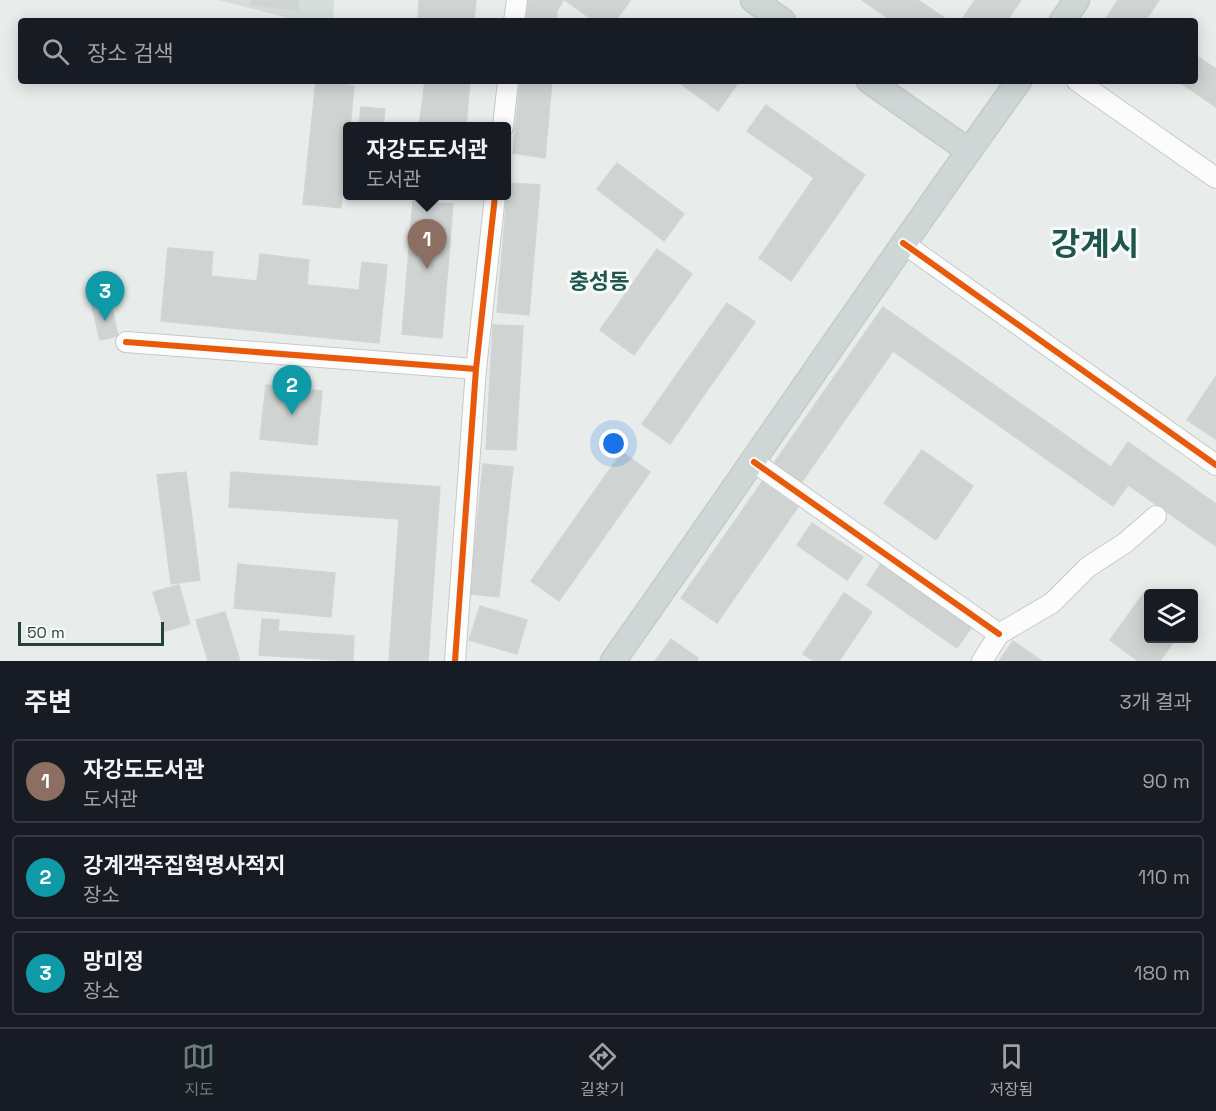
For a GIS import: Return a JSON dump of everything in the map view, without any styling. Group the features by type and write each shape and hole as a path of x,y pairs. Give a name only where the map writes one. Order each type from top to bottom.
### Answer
{"main road":[{"path":"753,0 779,18"},
{"path":"1064,18 1077,0"},
{"path":"873,84 969,151"},
{"path":"612,661 754,462 903,243 1017,84"}],"street":[{"path":"514,18 517,0"},
{"path":"503,122 508,84"},
{"path":"1081,84 1216,178"},
{"path":"455,661 476,369 494,200"},
{"path":"903,243 1216,465"},
{"path":"126,342 476,369"},
{"path":"754,462 999,633"},
{"path":"982,661 999,633 1052,603 1088,567 1125,543 1156,516"}],"shaded area":[{"path":"218,0 334,0 333,18 288,18"}],"building":[{"path":"251,0 299,0 298,10 250,5"},
{"path":"419,0 476,0 474,18 418,18"},
{"path":"528,0 563,0 556,18 526,18"},
{"path":"565,0 630,1 617,18 590,18"},
{"path":"862,0 918,0 945,18 888,18"},
{"path":"975,0 1021,0 1009,18 963,18"},
{"path":"1118,0 1159,0 1147,18 1106,18"},
{"path":"1198,57 1216,69 1216,107 1182,84 1198,84"},
{"path":"316,84 354,86 350,122 343,122 341,208 303,204"},
{"path":"425,84 470,84 466,122 420,122"},
{"path":"520,84 552,84 545,158 513,153"},
{"path":"681,84 737,84 718,111"},
{"path":"766,105 865,175 791,281 759,258 814,178 747,131"},
{"path":"361,107 385,109 384,122 360,122"},
{"path":"617,163 684,214 664,241 597,189"},
{"path":"511,183 540,185 529,315 497,312 507,200 511,200"},
{"path":"413,201 453,204 442,338 402,334"},
{"path":"168,248 213,252 211,276 257,281 260,254 309,260 307,285 359,290 362,262 387,265 379,343 161,321"},
{"path":"657,249 692,274 634,355 600,330"},
{"path":"111,303 118,336 100,340 92,307"},
{"path":"727,303 755,322 670,444 642,424"},
{"path":"883,307 1111,467 1128,442 1216,504 1216,546 1128,485 1113,506 893,351 801,483 774,463"},
{"path":"493,325 523,326 516,450 486,449"},
{"path":"1216,376 1216,439 1187,420"},
{"path":"266,385 322,391 317,445 260,439"},
{"path":"922,450 973,486 936,540 884,503"},
{"path":"622,452 650,472 559,601 531,581"},
{"path":"483,464 513,467 499,597 470,594"},
{"path":"186,472 200,580 171,584 157,475"},
{"path":"231,472 440,487 428,661 389,661 399,519 229,507"},
{"path":"762,482 798,507 717,623 681,598"},
{"path":"812,523 863,557 847,580 797,545"},
{"path":"882,562 973,625 957,648 867,585"},
{"path":"238,564 335,573 331,617 234,608"},
{"path":"179,585 190,624 165,631 153,592"},
{"path":"844,593 872,612 839,661 814,661 803,654"},
{"path":"1144,593 1144,643 1173,643 1160,661 1138,661 1110,640"},
{"path":"480,606 527,620 517,654 469,640"},
{"path":"225,612 240,661 208,661 196,620"},
{"path":"262,619 279,620 278,631 354,636 353,661 259,655"},
{"path":"671,639 698,658 697,661 655,661"},
{"path":"1013,641 1042,661 999,661"}],"cycle path":[{"path":"455,661 476,369 495,200"},
{"path":"903,243 1216,465"},
{"path":"126,342 476,369"},
{"path":"754,462 999,634"}],"place":[{"name":"자강도도서관","path":"427,269"},
{"name":"망미정","path":"105,321"},
{"name":"강계객주집혁명사적지","path":"292,415"}],"district":[{"name":"강계시","path":"1095,244"},
{"name":"충성동","path":"599,281"}]}
